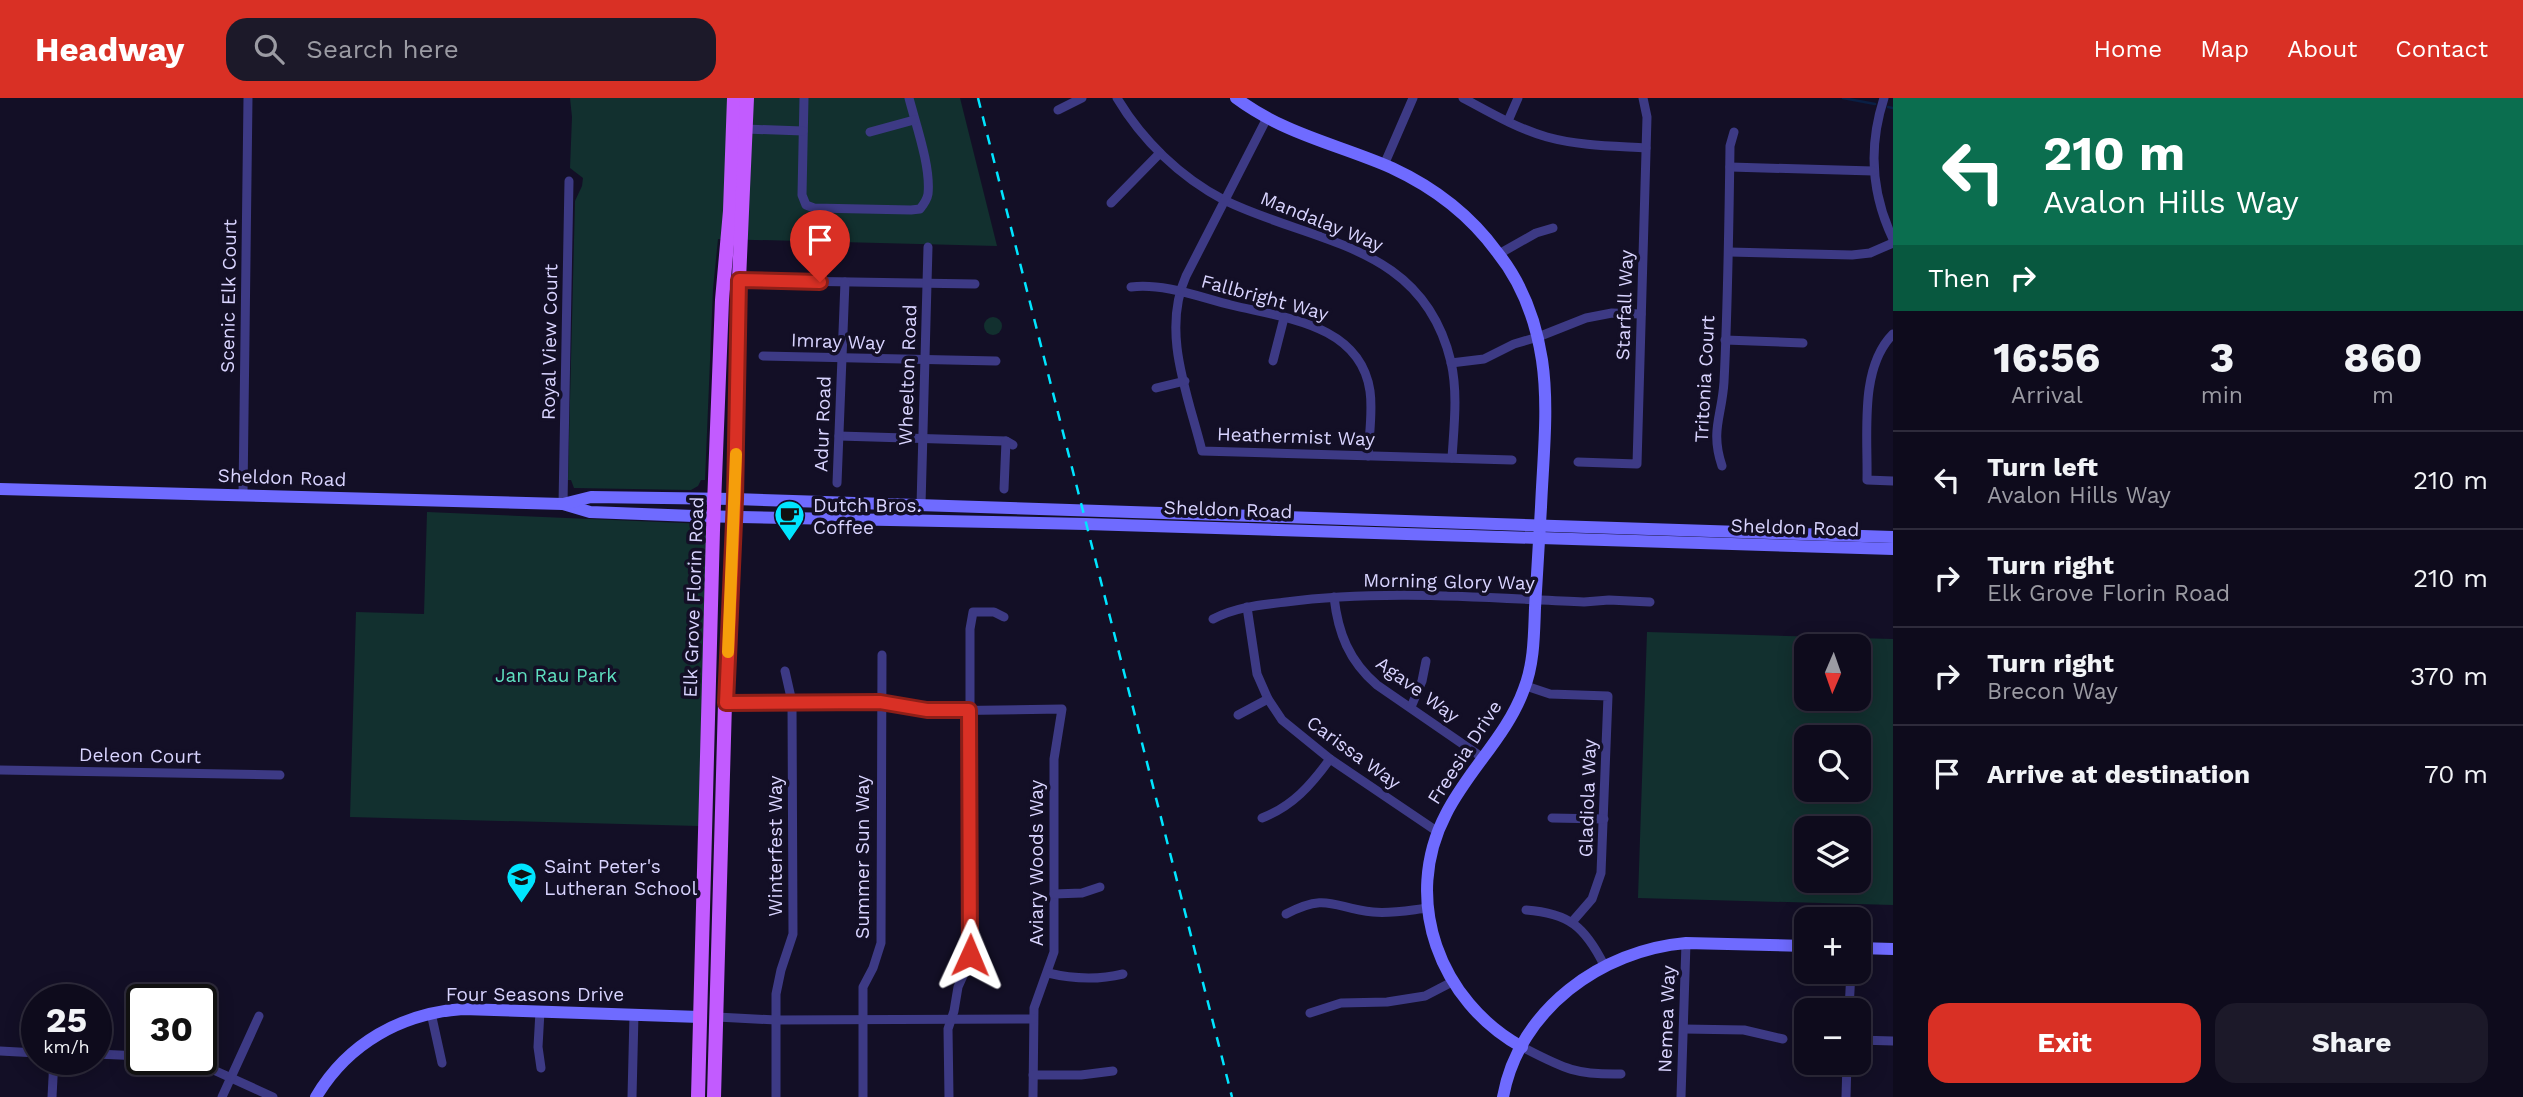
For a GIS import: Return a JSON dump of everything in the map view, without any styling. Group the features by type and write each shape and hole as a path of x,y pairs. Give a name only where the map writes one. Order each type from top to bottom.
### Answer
{"main road":[{"name":"Elk Grove Florin Road","path":"698,1097 722,300 730,211 734,98"},
{"name":"Elk Grove Florin Road","path":"714,1097 747,98"},
{"name":"Freesia Drive","path":"1236,98 1267,118 1315,141 1411,177 1450,204 1472,222 1499,254 1524,297 1538,337 1545,392 1536,600 1526,686 1513,715 1459,792 1437,832 1430,863 1429,908 1437,948 1452,982 1480,1017 1522,1047"},
{"path":"726,259 732,267 731,275 739,280"},
{"name":"Sheldon Road","path":"0,489 563,504 590,512 734,517 1893,537"},
{"name":"Sheldon Road","path":"563,504 591,497 921,505 1893,549"},
{"path":"881,519 890,514 925,514 950,506"},
{"path":"1503,1097 1509,1074 1538,1021 1576,984 1604,965 1649,948 1686,943 1794,946"},
{"path":"1871,948 1893,949"},
{"path":"700,989 707,997 711,1013 717,1017"},
{"name":"Four Seasons Drive","path":"316,1097 335,1071 359,1047 401,1023 431,1013 463,1009 701,1017"},
{"path":"701,1017 706,1023 707,1033 704,1097"}],"street":[{"name":"Scenic Elk Court","path":"243,495 248,98"},
{"path":"804,98 802,195 806,205 814,208 911,210 920,209 928,194 925,167 909,98"},
{"path":"1058,110 1082,98"},
{"name":"Mandalay Way","path":"1117,98 1160,153 1184,174 1224,200 1349,247 1394,272 1418,295 1440,331 1451,363 1455,396 1452,458"},
{"path":"1384,165 1413,98"},
{"path":"1462,98 1546,137 1579,144 1646,148"},
{"path":"1508,121 1518,98"},
{"name":"Starfall Way","path":"1578,462 1637,464 1647,117 1643,98"},
{"path":"1728,252 1852,255 1870,253 1893,241 1880,209 1873,171 1875,134 1884,98"},
{"name":"Heathermist Way","path":"1267,118 1179,293 1175,313 1175,333 1202,451 1511,460"},
{"path":"870,132 914,120"},
{"path":"746,129 803,131"},
{"name":"Tritonia Court","path":"1722,466 1715,428 1724,386 1730,146 1734,132"},
{"path":"1111,203 1160,153"},
{"path":"1730,167 1873,171"},
{"name":"Royal View Court","path":"563,504 569,181"},
{"path":"1499,254 1536,233 1553,228"},
{"name":"Wheelton Road","path":"921,505 929,247"},
{"path":"739,280 975,284"},
{"name":"Adur Road","path":"837,484 845,282"},
{"name":"Fallbright Way","path":"1131,287 1150,286 1284,318 1333,334 1346,345 1361,365 1370,398 1368,456"},
{"path":"1451,363 1484,359 1514,344 1586,318 1612,313 1641,314"},
{"path":"1273,362 1284,318"},
{"path":"1893,334 1880,349 1871,372 1867,480 1893,481"},
{"path":"1725,340 1803,343"},
{"name":"Imray Way","path":"763,356 996,362"},
{"path":"1156,388 1185,381"},
{"path":"839,436 1009,443 1004,488"},
{"name":"Morning Glory Way","path":"1213,619 1247,607 1334,597 1650,602"},
{"name":"Agave Way","path":"1334,597 1340,633 1352,658 1370,679 1483,758"},
{"name":"Carissa Way","path":"1247,607 1258,674 1268,699 1288,726 1330,759 1437,832"},
{"path":"948,1097 948,1029 958,987 970,955 970,629 974,612 994,612 1004,617"},
{"name":"Summer Sun Way","path":"863,1097 863,987 881,943 882,655"},
{"path":"1410,706 1422,681 1426,662"},
{"name":"Winterfest Way","path":"776,1097 778,982 793,934 792,702 785,671"},
{"name":"Gladiola Way","path":"1526,686 1543,693 1608,696 1599,882 1587,906 1572,922"},
{"path":"1238,715 1268,699"},
{"path":"726,703 880,702 927,710 969,710"},
{"name":"Aviary Woods Way","path":"969,710 1062,709 1054,759 1054,952 1036,998 1033,1019 1033,1097"},
{"path":"1262,818 1279,811 1301,794 1330,759"},
{"name":"Deleon Court","path":"0,770 280,775"},
{"path":"1552,818 1604,819"},
{"path":"1054,894 1082,893 1100,887"},
{"path":"1286,914 1308,904 1325,902 1378,912 1429,908"},
{"path":"1526,910 1552,913 1572,922 1592,942 1604,965"},
{"name":"Nemea Way","path":"1681,1097 1686,943"},
{"path":"1048,973 1071,978 1099,978 1123,974"},
{"path":"1310,1013 1341,1003 1387,1002 1425,996 1452,982"},
{"path":"540,1011 538,1047 541,1068"},
{"path":"431,1013 442,1063"},
{"path":"632,1097 635,1014"},
{"path":"222,1097 259,1016"},
{"path":"717,1017 776,1020 1033,1019"},
{"path":"1684,1029 1744,1030 1783,1039"},
{"path":"1871,1040 1893,1041"},
{"path":"1522,1047 1560,1067 1577,1072 1595,1075 1621,1074"},
{"path":"0,1051 21,1052"},
{"path":"217,1071 273,1097"},
{"path":"1033,1075 1081,1075 1113,1071"},
{"path":"52,1097 53,1075"},
{"path":"1846,1097 1847,1075"}],"green space":[{"path":"570,98 960,98 997,246 718,239 713,289 705,480 701,480 698,486 691,490 574,488 571,480 568,480 575,201 583,178 570,168"},
{"path":"993,317 999,320 1002,326 999,332 993,335 987,332 984,326 987,320"},
{"name":"Jan Rau Park","path":"427,512 707,524 699,826 350,817 356,612 424,614"},
{"path":"1647,632 1794,636 1794,711 1871,711 1871,638 1893,639 1893,905 1638,898"}],"waterway":[{"path":"1843,98 1875,104"},
{"path":"1888,107 1893,108"}],"railway":[{"path":"978,98 1232,1097"}],"slow traffic":[{"path":"728,652 736,454"}],"place":[{"name":"Dutch Bros. Coffee","path":"790,543"},
{"name":"Saint Peter's Lutheran School","path":"521,904"}],"route":[{"path":"820,282 739,280 735,499 726,703 880,702 927,710 969,710 970,955"}]}
